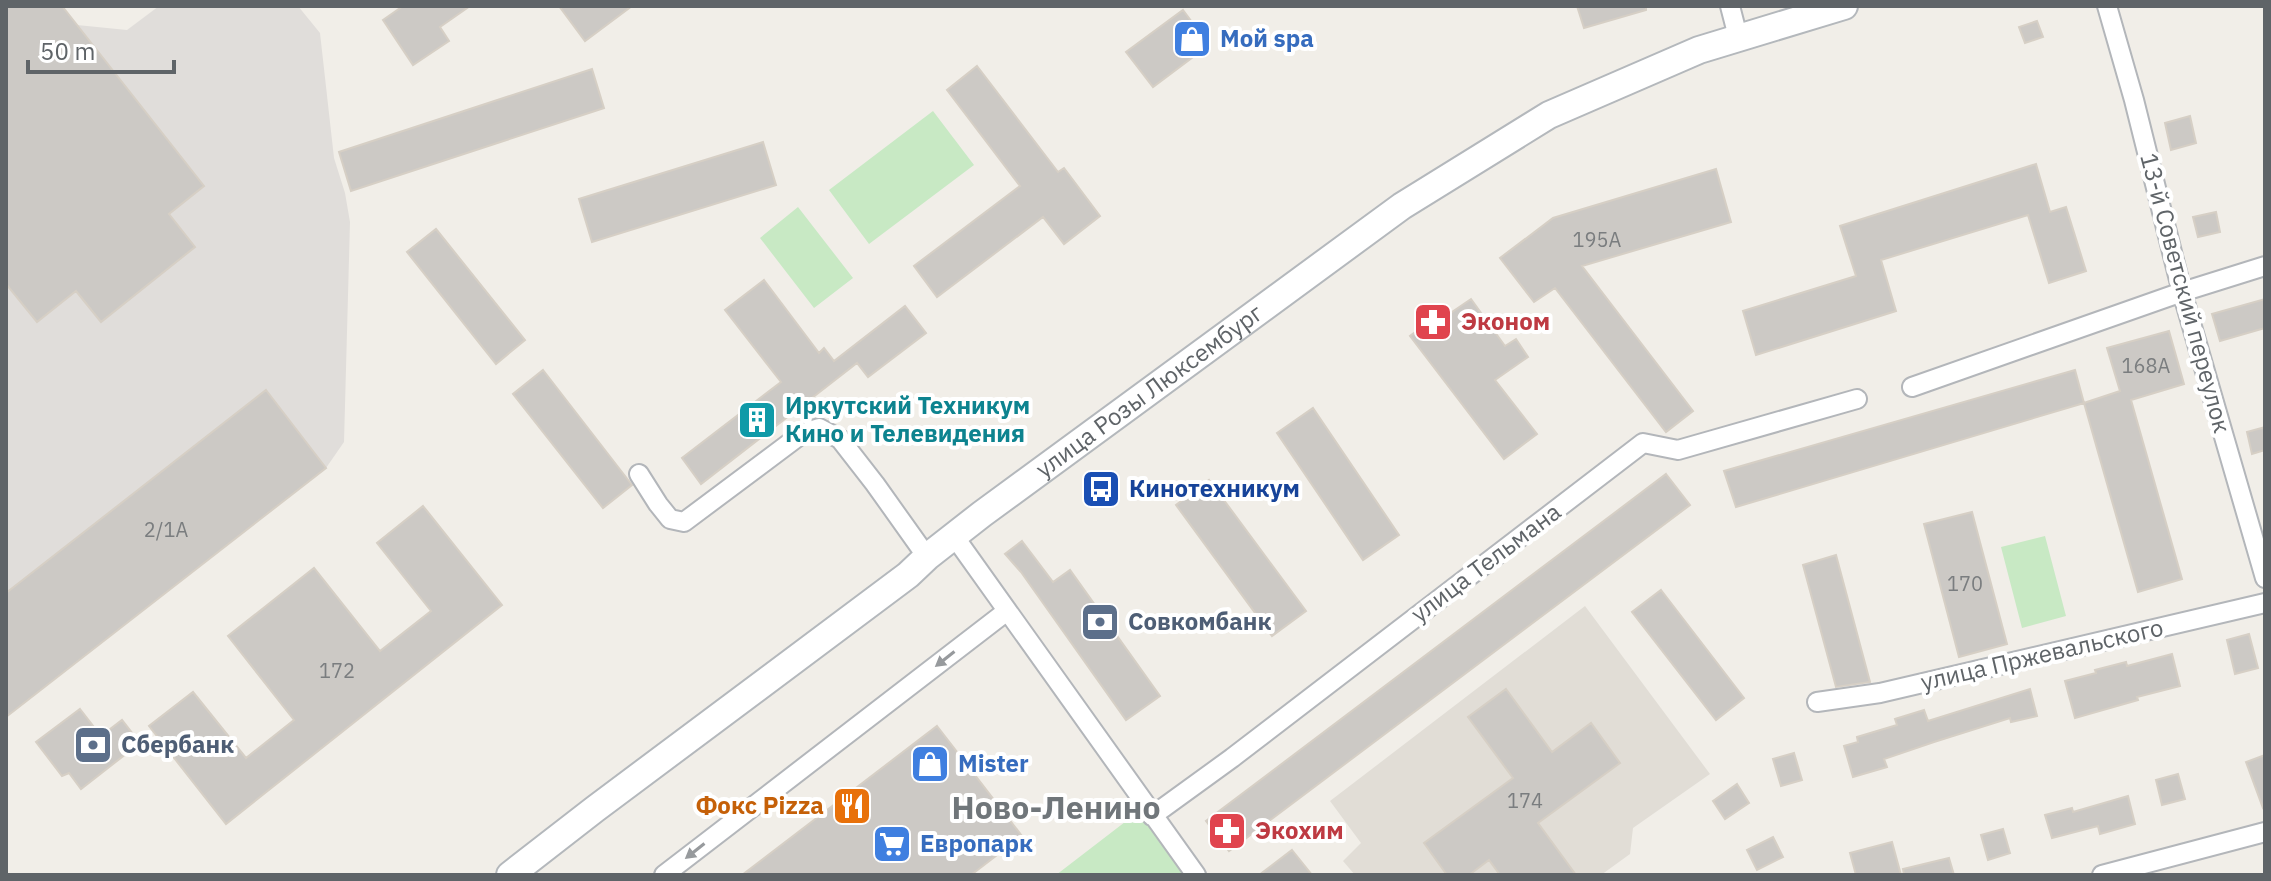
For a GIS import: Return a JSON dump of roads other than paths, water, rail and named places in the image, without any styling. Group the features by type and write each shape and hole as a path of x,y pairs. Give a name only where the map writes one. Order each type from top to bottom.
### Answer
{"main road":[{"name":"улица Розы Люксембург","path":"510,875 908,575 954,536 1402,206 1549,115 1699,50 1844,6"}],"street":[{"path":"1730,6 1738,37"},
{"name":"13-й Советский переулок","path":"2107,6 2182,292 2265,578"},
{"path":"1912,387 2265,266"},
{"name":"улица Тельмана","path":"1152,816 1643,443 1678,450 1857,399"},
{"path":"639,474 670,519 684,522 803,433 819,428 840,439 927,557"},
{"path":"954,536 1196,875"},
{"name":"улица Пржевальского","path":"1817,702 1880,693 2265,603"},
{"path":"664,875 1007,611"},
{"path":"2102,875 2265,832"}],"place":[{"name":"Мой spa","path":"1192,39"},
{"name":"Эконом","path":"1433,322"},
{"name":"Иркутский Техникум Кино и Телевидения","path":"757,420"},
{"name":"Кинотехникум","path":"1101,489"},
{"name":"Совкомбанк","path":"1100,622"},
{"name":"Сбербанк","path":"93,745"},
{"name":"Mister","path":"930,764"},
{"name":"Фокс Pizza","path":"852,806"},
{"name":"Экохим","path":"1227,831"},
{"name":"Европарк","path":"892,844"}],"district":[{"name":"Ново-Ленино","path":"1056,808"}]}
